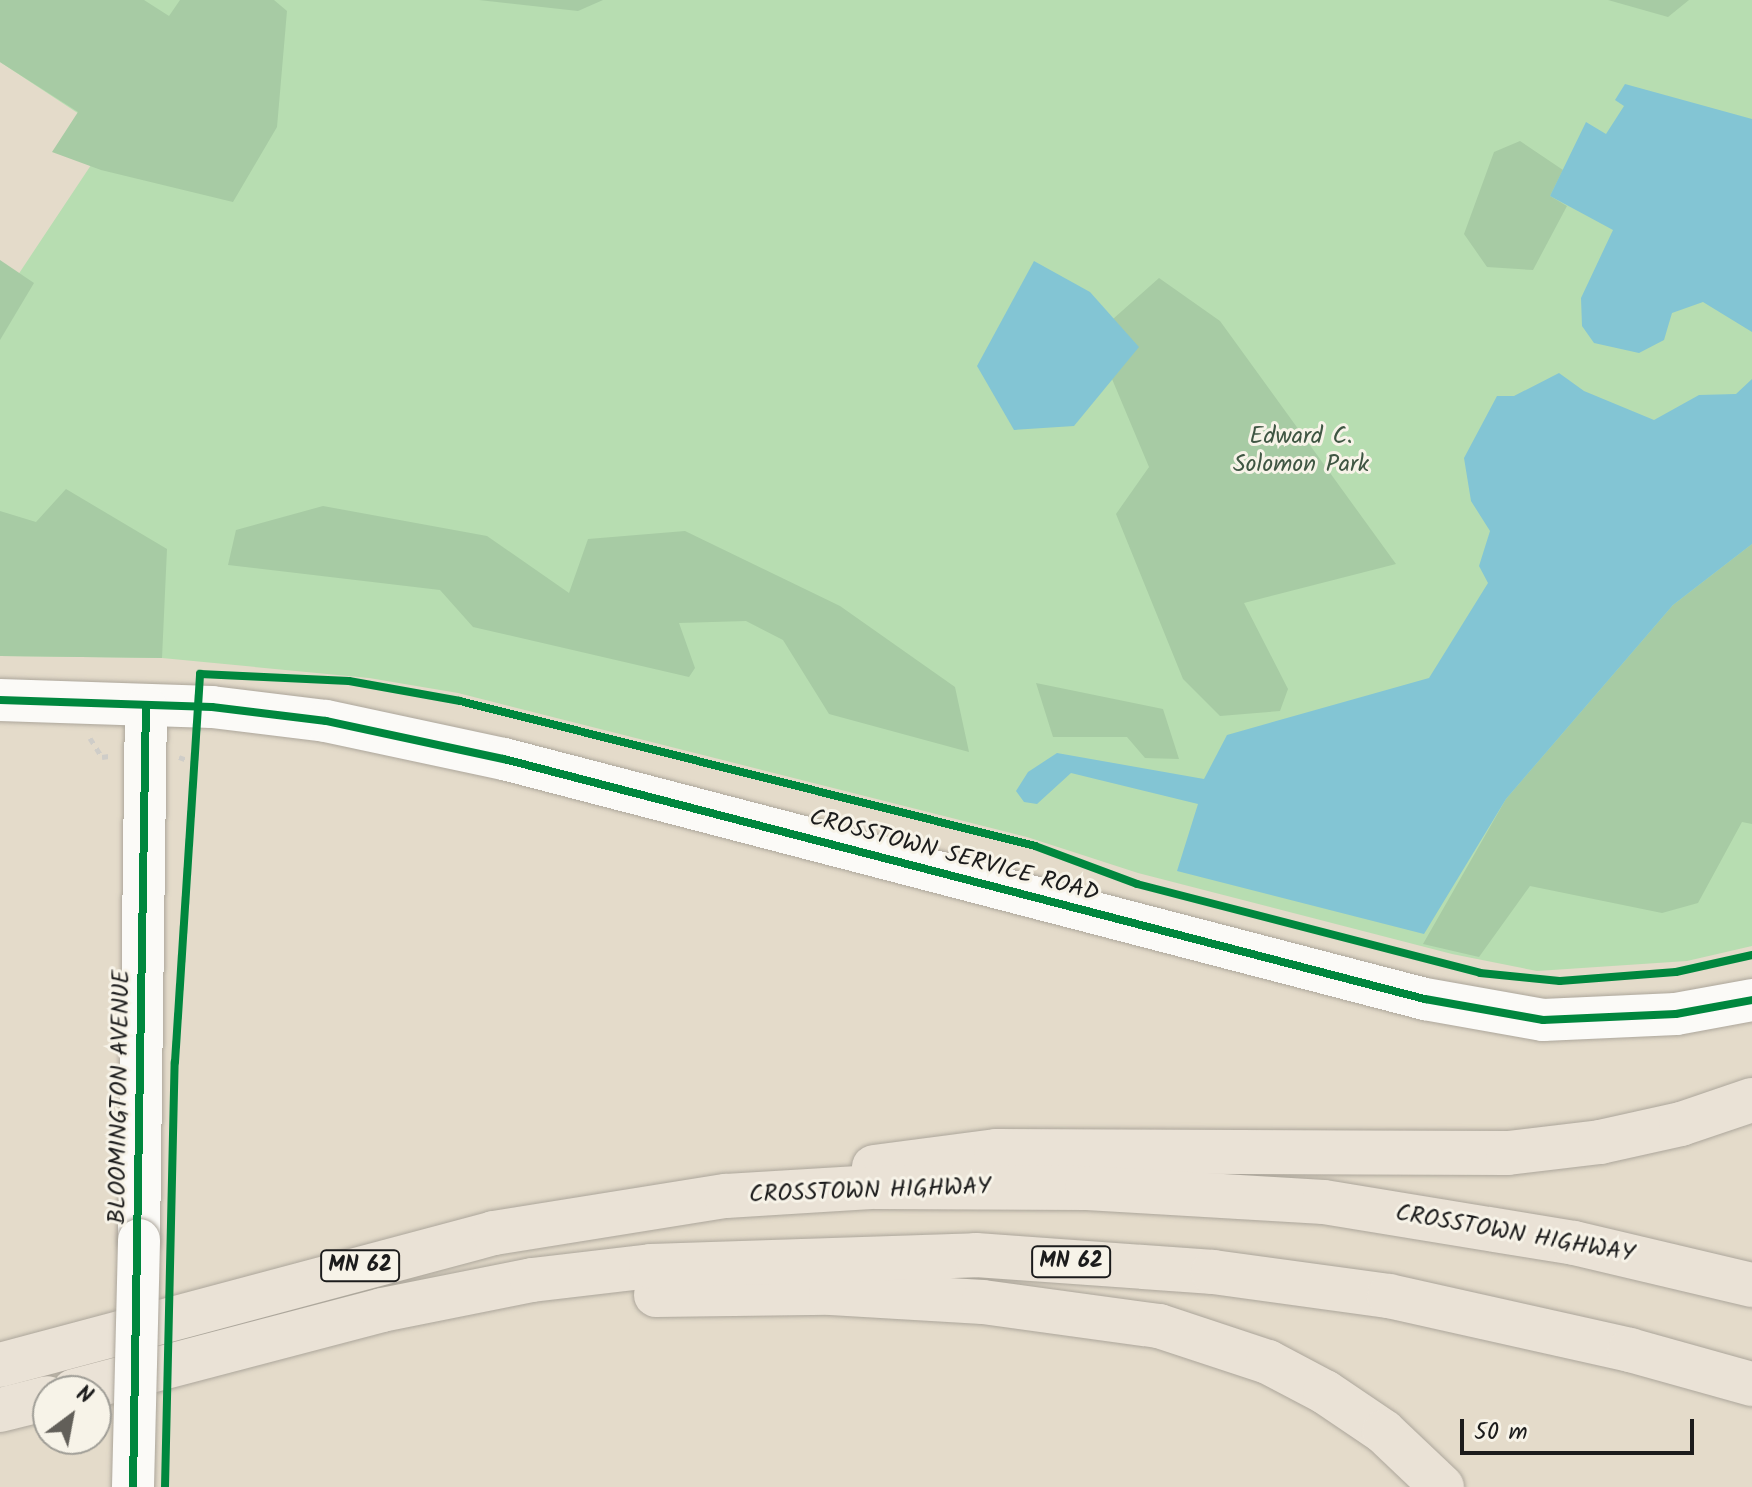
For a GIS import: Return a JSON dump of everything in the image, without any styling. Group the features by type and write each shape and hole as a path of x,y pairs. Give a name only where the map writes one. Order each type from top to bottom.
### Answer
{"highway":[{"path":"726,1196 923,1157 996,1151 1508,1153 1600,1142 1752,1100"},
{"name":"CROSSTOWN HIGHWAY","path":"0,1365 494,1233 726,1196 983,1186 1189,1191 1324,1202 1574,1243 1752,1285"},
{"name":"MN 62","path":"112,1381 382,1310 532,1280 651,1266 976,1255 1213,1272 1389,1296 1602,1343 1752,1384"},
{"path":"382,1310 614,1295 831,1293 1079,1312 1159,1326 1268,1362 1384,1432 1442,1487"},
{"path":"0,1410 32,1402"}],"street":[{"name":"CROSSTOWN SERVICE ROAD","path":"0,700 199,707 326,721 504,759 1425,999 1543,1020 1676,1014 1752,1000"},
{"name":"BLOOMINGTON AVENUE","path":"133,1487 146,707"}],"path":[{"path":"192,778 199,707"},
{"path":"179,757 193,762"}],"green space":[{"name":"Edward C. Solomon Park","path":"0,0 1752,0 1752,946 1687,961 1537,971 1452,954 1138,873 1027,837 458,693 369,678 162,658 0,656 0,302 111,135 0,62"},
{"path":"0,0 144,0 169,16 180,0 274,0 287,11 277,127 233,202 101,170 52,152 78,112 0,62"},
{"path":"479,0 603,0 578,11"},
{"path":"1608,0 1689,0 1668,17"},
{"path":"1520,141 1563,170 1550,196 1567,206 1533,270 1487,267 1464,234 1494,152"},
{"path":"0,260 34,283 0,340"},
{"path":"1159,278 1220,321 1396,564 1244,603 1288,689 1280,711 1220,716 1183,679 1116,514 1149,467 1112,379 1138,347 1113,319"},
{"path":"66,489 167,549 162,658 0,656 0,511 36,522"},
{"path":"323,506 487,536 569,593 588,539 685,531 840,606 955,687 969,752 829,714 783,640 746,621 679,623 695,668 689,677 473,627 440,590 228,565 236,530"},
{"path":"1752,544 1752,824 1742,822 1698,903 1662,913 1530,886 1479,957 1423,944 1506,799 1673,605"},
{"path":"1036,683 1163,709 1179,759 1145,758 1127,737 1053,737"}],"water":[{"path":"1625,84 1752,119 1752,332 1703,302 1672,313 1664,340 1639,353 1594,343 1582,326 1581,298 1613,230 1550,196 1586,122 1606,134 1624,106 1615,100"},
{"path":"1034,261 1090,292 1139,347 1074,426 1014,430 977,366"},
{"path":"1559,373 1584,391 1654,420 1699,395 1736,394 1752,379 1752,544 1673,605 1506,799 1424,934 1177,871 1198,804 1071,773 1037,804 1024,802 1016,791 1028,772 1057,753 1204,779 1227,735 1429,678 1488,583 1479,566 1490,531 1471,501 1464,458 1497,396 1514,396"}],"cycle path":[{"path":"165,1487 175,1062 200,674 349,681 460,701 1035,846 1137,884 1480,973 1560,981 1676,972 1752,955"},
{"path":"0,700 212,707 326,721 504,759 1425,999 1543,1020 1676,1014 1752,1000"},
{"path":"133,1487 146,707"}]}
